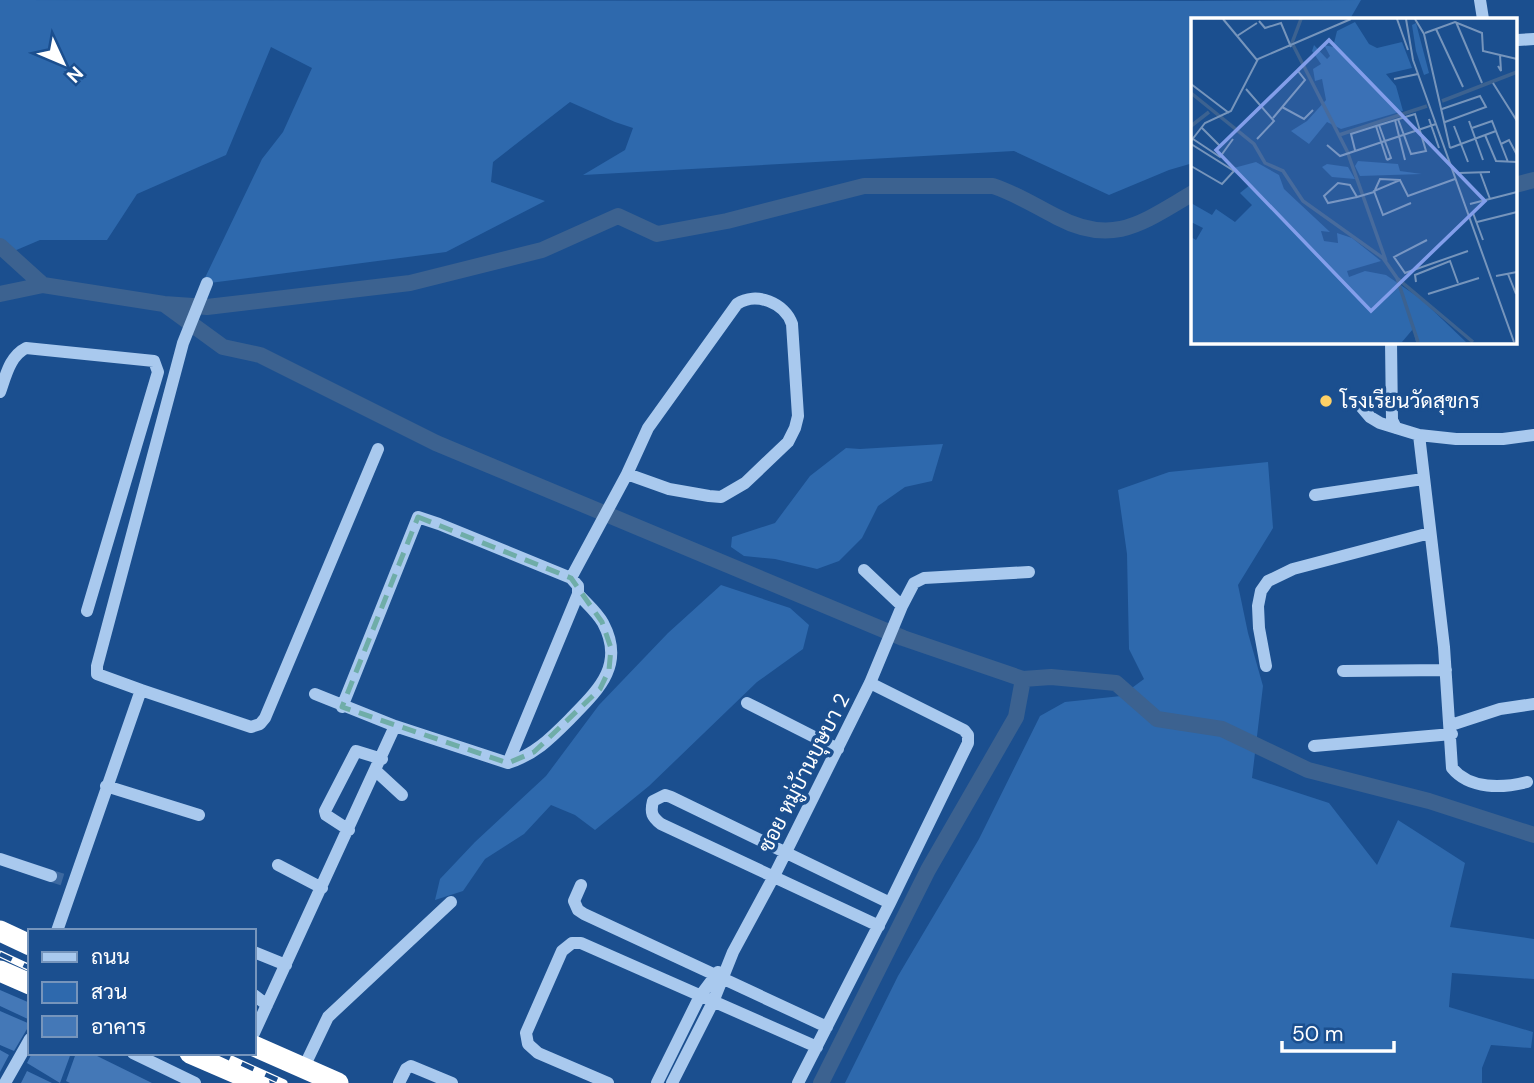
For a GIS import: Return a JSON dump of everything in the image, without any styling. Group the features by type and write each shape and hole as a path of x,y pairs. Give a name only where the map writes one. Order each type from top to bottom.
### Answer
{"highway":[{"path":"0,931 28,944"},
{"path":"0,971 28,983"},
{"path":"256,1047 338,1083"},
{"path":"195,1055 259,1083"}],"street":[{"path":"1480,0 1483,18"},
{"path":"1518,40 1534,39"},
{"path":"206,285 183,343 97,674 251,727 260,724 265,718 378,449"},
{"path":"571,579 627,474 648,428 737,304 746,298 767,300 789,317 793,335 798,416 788,442 770,460 745,483 721,497 669,489 627,474"},
{"path":"1391,343 1392,420 1396,428"},
{"path":"0,392 10,365 18,352 26,348 148,359 154,362 158,372 88,611"},
{"path":"1358,403 1370,417 1380,423 1419,435 1456,439 1503,439 1534,435"},
{"path":"1419,435 1446,670 1452,768 1465,780 1496,786 1527,782"},
{"path":"1315,495 1423,479"},
{"path":"342,707 418,517 439,524 571,579 579,586 508,763"},
{"path":"1266,666 1258,606 1261,591 1268,581 1293,569 1430,533"},
{"path":"864,570 902,606"},
{"name":"ซอย หมู่บ้านบุษบา 2","path":"672,1083 713,1002 718,978 774,878 870,683 895,621 915,583 924,578 1029,572"},
{"path":"315,694 395,726 508,763 523,758 546,743 600,689 610,670 611,648 602,622 578,594"},
{"path":"1343,671 1446,670"},
{"path":"799,1083 968,743 968,735 964,730 870,683"},
{"path":"57,929 68,881 141,690"},
{"path":"747,704 838,749"},
{"path":"1314,746 1451,730 1500,709 1534,704"},
{"path":"256,1029 395,726"},
{"path":"349,830 326,815 325,811 356,751 379,765 402,795"},
{"path":"106,786 199,815"},
{"path":"878,926 662,824 654,819 650,811 653,801 665,795 890,904"},
{"path":"0,859 51,876"},
{"path":"278,865 321,888"},
{"path":"581,885 574,901 578,910 827,1027"},
{"path":"304,1067 328,1017 451,902"},
{"path":"608,1083 538,1053 528,1044 526,1033 562,951 572,943 581,943 817,1046"},
{"path":"256,953 286,965"},
{"path":"657,1083 700,996 718,978"},
{"path":"256,997 267,1005"},
{"path":"5,1083 28,1043"},
{"path":"137,1055 195,1083"},
{"path":"400,1083 411,1066 452,1083"}],"highlighted area":[{"path":"418,517 571,578 602,622 611,648 609,670 600,689 534,752 508,763 342,707"}],"green space":[{"path":"0,0 1361,0 1351,18 1191,18 1191,164 1109,195 1014,151 583,175 625,150 633,128 570,102 493,162 491,182 545,201 446,252 202,284 262,159 283,132 312,68 271,47 226,155 137,194 107,240 40,240 0,257"},
{"path":"943,444 932,481 905,487 878,506 862,538 839,561 817,569 775,559 744,556 731,547 732,537 775,523 810,476 846,448"},
{"path":"1268,462 1273,528 1238,585 1263,686 1252,778 1329,803 1377,865 1398,820 1465,863 1450,927 1534,939 1534,979 1452,973 1449,1007 1533,1032 1531,1048 1491,1045 1482,1068 1482,1083 845,1083 898,976 979,839 1040,716 1065,702 1121,696 1144,679 1129,649 1127,554 1118,490 1169,472"},
{"path":"721,585 790,608 809,625 803,649 757,682 649,786 595,830 575,815 551,805 524,834 485,859 463,891 435,900 440,879 475,842 546,776 599,705 668,633"}],"building":[{"path":"0,990 28,1002 28,1019 0,1006"},
{"path":"0,1011 28,1023 14,1051 0,1045"},
{"path":"0,1050 9,1055 0,1072"},
{"path":"31,1055 70,1055 60,1083 27,1063"},
{"path":"75,1055 95,1055 152,1083 70,1083 66,1081"},
{"path":"27,1071 52,1083 21,1083"}],"waterway":[{"path":"1516,185 1534,180"},
{"path":"0,294 43,285 164,304 207,307 410,283 542,250 618,216 657,234 727,221 864,186 993,186 1077,226 1095,230 1128,227 1191,194"},
{"path":"0,246 43,285"},
{"path":"164,304 223,347 260,355 436,443 903,638 1023,679 1051,677 1116,683 1157,719 1222,729 1308,770 1429,801 1534,835"},
{"path":"821,1083 928,870 1016,717 1023,679"}],"tunnel":[{"path":"51,876 64,880"}],"railway":[{"path":"0,954 28,967"},
{"path":"222,1055 284,1083"}],"place":[{"name":"โรงเรียนวัดสุขกร","path":"1326,401"}]}
